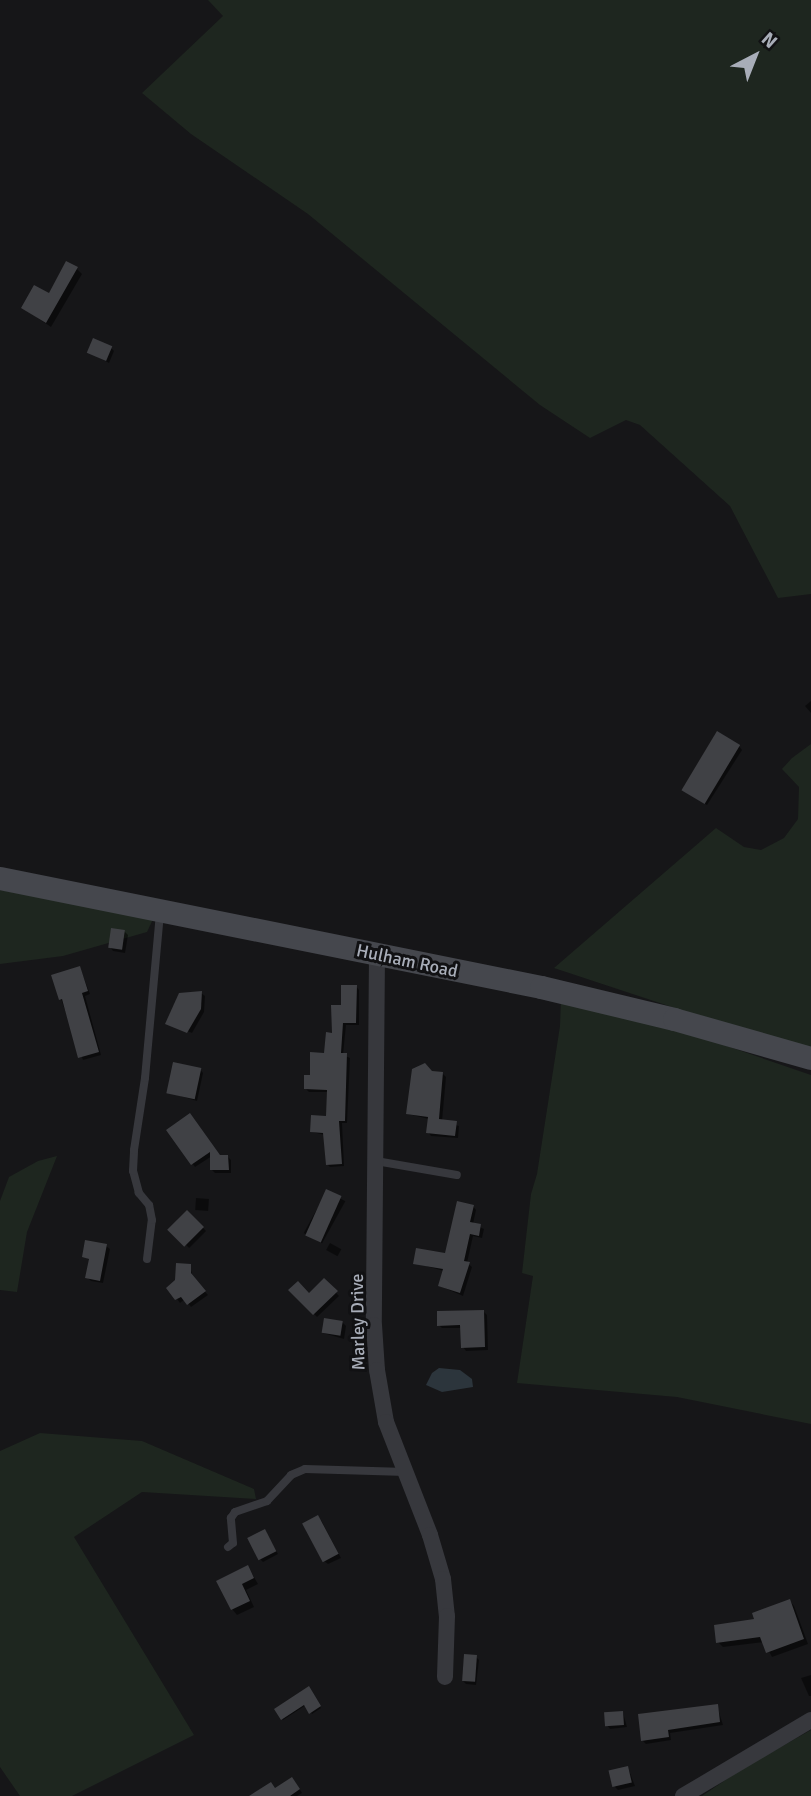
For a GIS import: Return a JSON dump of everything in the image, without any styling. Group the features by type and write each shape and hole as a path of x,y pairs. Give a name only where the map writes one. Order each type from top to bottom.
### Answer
{"street":[{"name":"Hulham Road","path":"0,878 541,987 674,1019 811,1058"},
{"name":"Marley Drive","path":"377,955 374,1325 377,1370 386,1422 443,1579 447,1616 445,1677"},
{"path":"683,1796 811,1720"}],"lane":[{"path":"147,1259 152,1220 149,1205 139,1193 133,1171 145,1078 160,910"},
{"path":"376,1161 457,1175"},
{"path":"228,1547 233,1543 231,1518 235,1512 267,1501 291,1475 305,1469 406,1472"}],"shaded area":[{"path":"208,0 811,0 811,594 778,598 730,506 640,425 626,420 590,438 540,405 308,214 191,134 142,93 223,16"},
{"path":"811,744 811,1053 554,968 716,828 744,847 761,850 784,838 798,819 799,787 782,769"},
{"path":"0,890 155,915 147,932 63,956 0,964"},
{"path":"561,998 660,1023 811,1075 811,1424 677,1397 517,1383 533,1276 522,1273 531,1194 537,1174 560,1026"},
{"path":"57,1156 27,1232 17,1292 0,1290 0,1201 9,1177 38,1161"},
{"path":"439,1368 460,1370 472,1379 473,1387 442,1392 426,1385 432,1373"},
{"path":"40,1433 142,1441 254,1489 256,1499 142,1492 74,1537 194,1735 72,1796 20,1796 0,1767 0,1451"},
{"path":"811,1730 811,1796 702,1796 743,1768"}],"building":[{"path":"66,261 78,267 46,323 21,308 34,285 49,293"},
{"path":"93,338 112,346 106,361 87,353"},
{"path":"717,731 740,745 705,804 681,790"},
{"path":"111,928 125,930 122,950 108,948"},
{"path":"80,966 88,991 82,993 99,1052 78,1058 62,999 59,1000 51,975"},
{"path":"341,985 357,985 356,1023 343,1023 341,1053 347,1053 345,1121 339,1121 342,1164 326,1165 323,1133 310,1132 311,1115 326,1116 327,1090 304,1089 304,1075 310,1075 310,1052 324,1053 326,1032 332,1033 331,1005 341,1005"},
{"path":"202,991 201,1009 187,1033 165,1024 179,993"},
{"path":"173,1062 201,1068 195,1099 166,1093"},
{"path":"425,1063 432,1071 443,1072 439,1119 457,1121 455,1136 426,1133 428,1117 406,1114 412,1069"},
{"path":"190,1113 220,1155 228,1155 229,1170 210,1170 210,1152 191,1165 166,1130"},
{"path":"326,1189 342,1196 321,1243 305,1236"},
{"path":"457,1201 474,1205 470,1222 481,1224 479,1236 470,1234 464,1261 470,1262 460,1293 438,1286 443,1269 413,1264 416,1248 445,1253"},
{"path":"187,1210 204,1227 184,1247 167,1230"},
{"path":"85,1240 107,1244 100,1281 85,1278 89,1259 82,1257"},
{"path":"176,1263 191,1264 191,1273 206,1291 187,1305 181,1297 175,1300 166,1288 175,1280"},
{"path":"324,1278 338,1291 313,1315 288,1290 298,1281 309,1293"},
{"path":"484,1310 485,1347 461,1348 460,1325 437,1326 437,1311"},
{"path":"324,1318 343,1321 340,1336 322,1333"},
{"path":"318,1515 339,1554 323,1562 302,1523"},
{"path":"265,1529 276,1551 259,1560 247,1538"},
{"path":"248,1565 254,1578 242,1584 250,1601 231,1610 216,1581"},
{"path":"790,1599 804,1639 766,1653 760,1637 716,1643 714,1625 754,1619 752,1613"},
{"path":"464,1654 477,1655 475,1682 462,1681"},
{"path":"309,1686 321,1706 309,1714 304,1705 281,1720 274,1709"},
{"path":"718,1704 720,1722 668,1730 669,1737 641,1741 638,1714"},
{"path":"623,1711 624,1725 605,1726 604,1712"},
{"path":"628,1766 632,1783 612,1787 609,1770"},
{"path":"292,1777 300,1789 290,1796 249,1796 271,1782 275,1788"}]}
